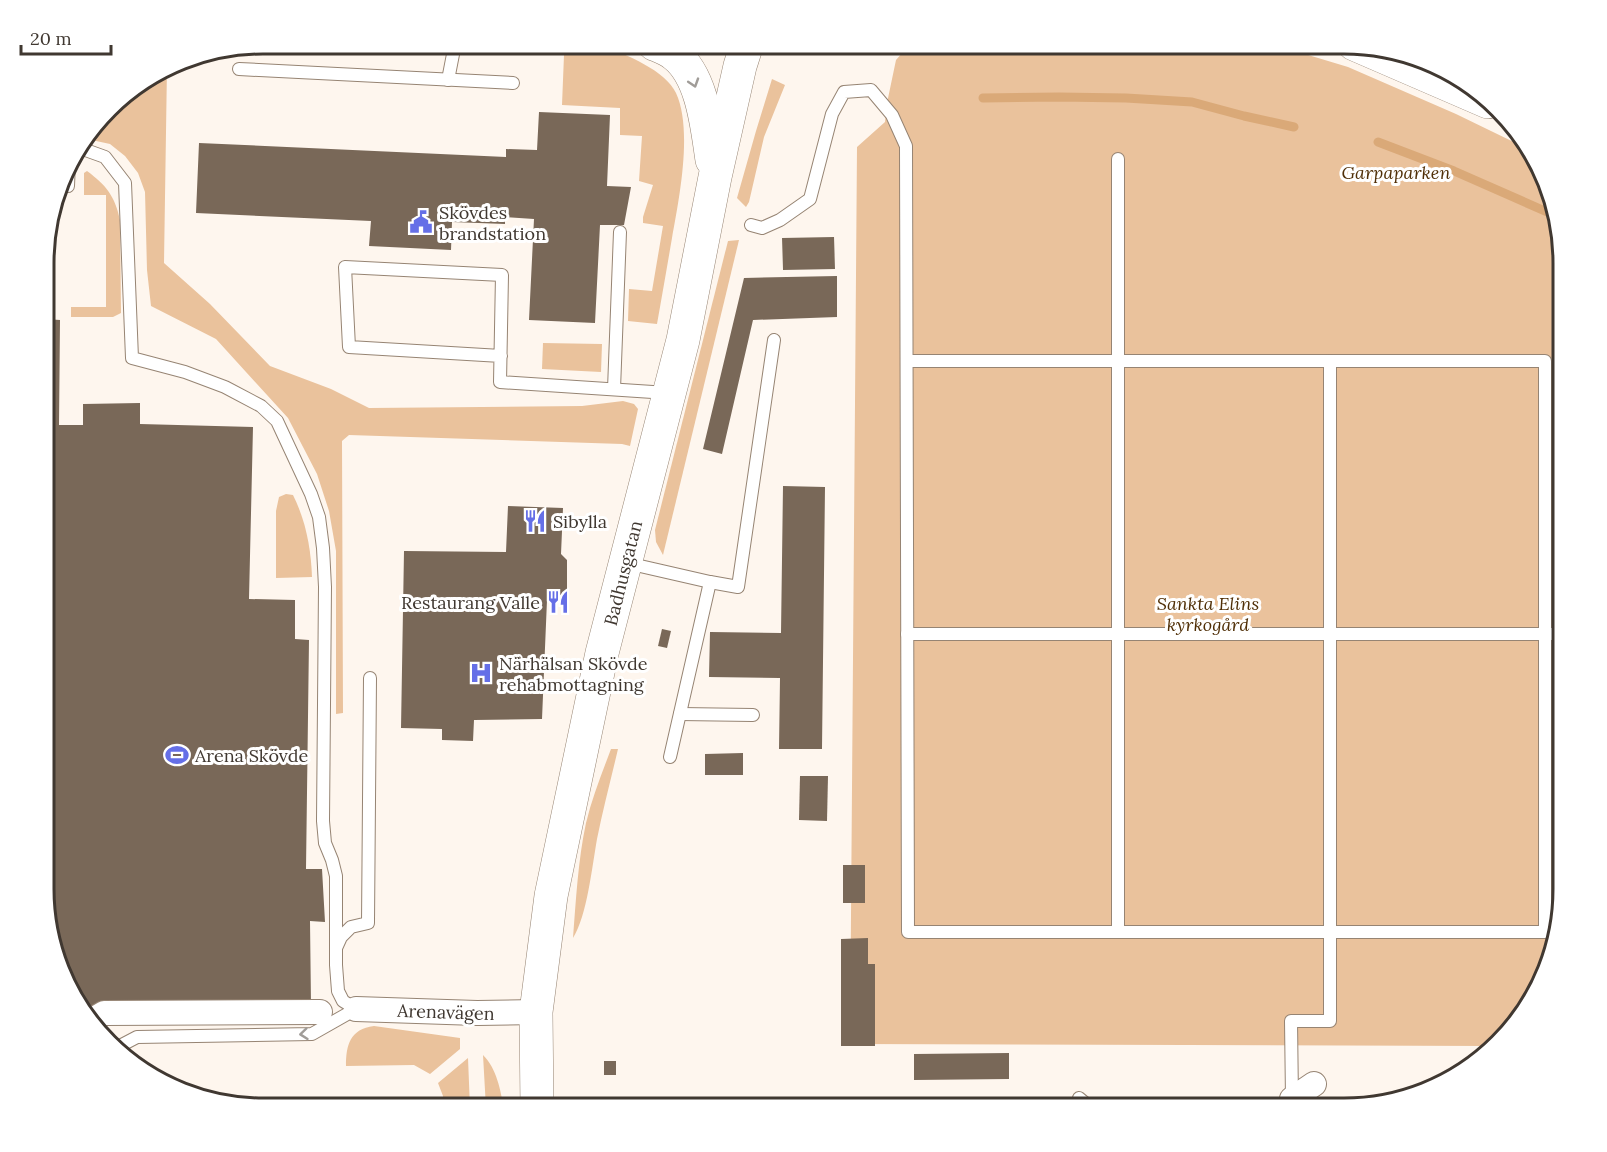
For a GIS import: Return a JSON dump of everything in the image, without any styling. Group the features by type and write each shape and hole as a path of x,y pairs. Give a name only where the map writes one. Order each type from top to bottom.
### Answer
{"street":[{"path":"673,54 691,74 705,114 715,177"},
{"name":"Badhusgatan","path":"537,1098 536,1012 551,896 602,653 683,340 715,177 744,54"},
{"name":"Arenavägen","path":"356,1009 536,1012"},
{"path":"98,1017 104,1013 320,1012"},
{"path":"1299,1098 1314,1084"}],"lane":[{"path":"448,80 453,54"},
{"path":"238,69 513,83"},
{"path":"751,225 762,228 780,220 810,200 832,114 844,92 871,90 892,115 906,146 908,932 1545,932 1545,362 907,362"},
{"path":"87,150 105,157 125,183 132,358 185,372 225,387 261,406 277,421 311,494 319,517 323,548 325,641 323,821 325,843 336,876 338,991 342,1001 356,1009"},
{"path":"1118,159 1118,932"},
{"path":"614,389 620,232"},
{"path":"501,356 349,347 345,267 502,275 501,382 669,393"},
{"path":"626,562 738,587 774,340"},
{"path":"1292,1098 1291,1021 1330,1021 1330,362"},
{"path":"670,757 710,582"},
{"path":"907,634 1553,633"},
{"path":"336,948 341,937 351,927 368,923 370,678"},
{"path":"680,714 753,715"},
{"path":"123,1044 137,1037 312,1034 356,1009"}],"green space":[{"path":"623,54 655,71 671,85 676,93 684,126 683,165 657,324 628,321 629,289 652,291 663,226 643,223 653,185 639,181 642,136 620,135 620,108 562,105 564,55"},
{"name":"Sankta Elins kyrkogård","path":"901,54 1305,54 1348,67 1456,114 1514,142 1525,158 1542,196 1553,249 1553,903 1542,956 1531,982 1510,1016 1482,1046 850,1044 857,147 885,122 896,60"},
{"path":"167,78 164,263 210,304 270,366 331,389 369,408 582,406 623,401 634,404 638,409 630,446 349,435 342,441 343,713 336,714 336,551 329,511 317,474 288,418 216,339 151,306 147,270 145,192 138,173 125,156 110,144 94,141 125,106"},
{"path":"772,79 785,85 764,137 746,207 737,198"},
{"path":"87,171 109,192 120,220 121,313 113,317 71,317 71,307 106,307 106,195 84,195 84,173"},
{"path":"739,240 663,555 656,542 655,530 728,241"},
{"path":"543,343 602,344 601,372 542,369"},
{"path":"286,494 293,495 301,515 309,546 312,577 276,578 276,511 279,497"},
{"path":"611,749 618,749 599,828 582,917 573,938 583,837 594,795"},
{"path":"374,1026 460,1038 460,1049 430,1074 414,1065 346,1066 351,1039 360,1031"},
{"path":"483,1055 495,1073 502,1098 485,1098"},
{"path":"468,1058 470,1098 443,1098 438,1083"}],"building":[{"path":"539,112 610,115 607,186 631,187 624,225 600,225 595,323 529,320 534,219 505,217 505,224 452,222 451,250 369,246 371,221 196,213 199,143 506,157 506,149 537,150"},
{"path":"834,237 835,269 783,270 782,238"},
{"path":"837,276 837,317 753,320 722,454 703,449 744,278"},
{"name":"Arena Skövde","path":"54,320 60,320 59,425 83,425 83,404 140,403 140,424 253,427 249,599 295,600 295,639 309,640 306,869 322,869 325,922 310,921 311,1005 91,1008 70,969 61,943 54,903"},
{"path":"783,486 825,487 822,749 779,749 780,678 709,677 710,632 781,633"},
{"path":"508,506 563,508 561,554 567,560 567,591 560,600 547,600 542,719 474,720 473,741 442,740 442,729 401,728 404,551 506,552"},
{"path":"662,629 671,631 667,648 658,646"},
{"path":"743,753 743,775 705,775 705,754"},
{"path":"800,776 828,776 827,821 799,820"},
{"path":"843,865 865,865 865,903 843,903"},
{"path":"868,938 868,964 875,964 875,1046 841,1046 841,939"},
{"path":"1009,1053 1009,1079 914,1080 914,1054"},
{"path":"604,1061 616,1061 616,1075 604,1075"}],"waterway":[{"path":"983,98 1126,98 1192,102 1294,127"},
{"path":"1378,142 1454,171 1546,212"}],"place":[{"name":"Skövdes brandstation","path":"421,222"},
{"name":"Sibylla","path":"535,521"},
{"name":"Restaurang Valle","path":"558,602"},
{"name":"Närhälsan Skövde rehabmottagning","path":"481,673"},
{"name":"Arena Skövde","path":"177,755"}],"park label":[{"name":"Garpaparken","path":"1396,172"}]}
